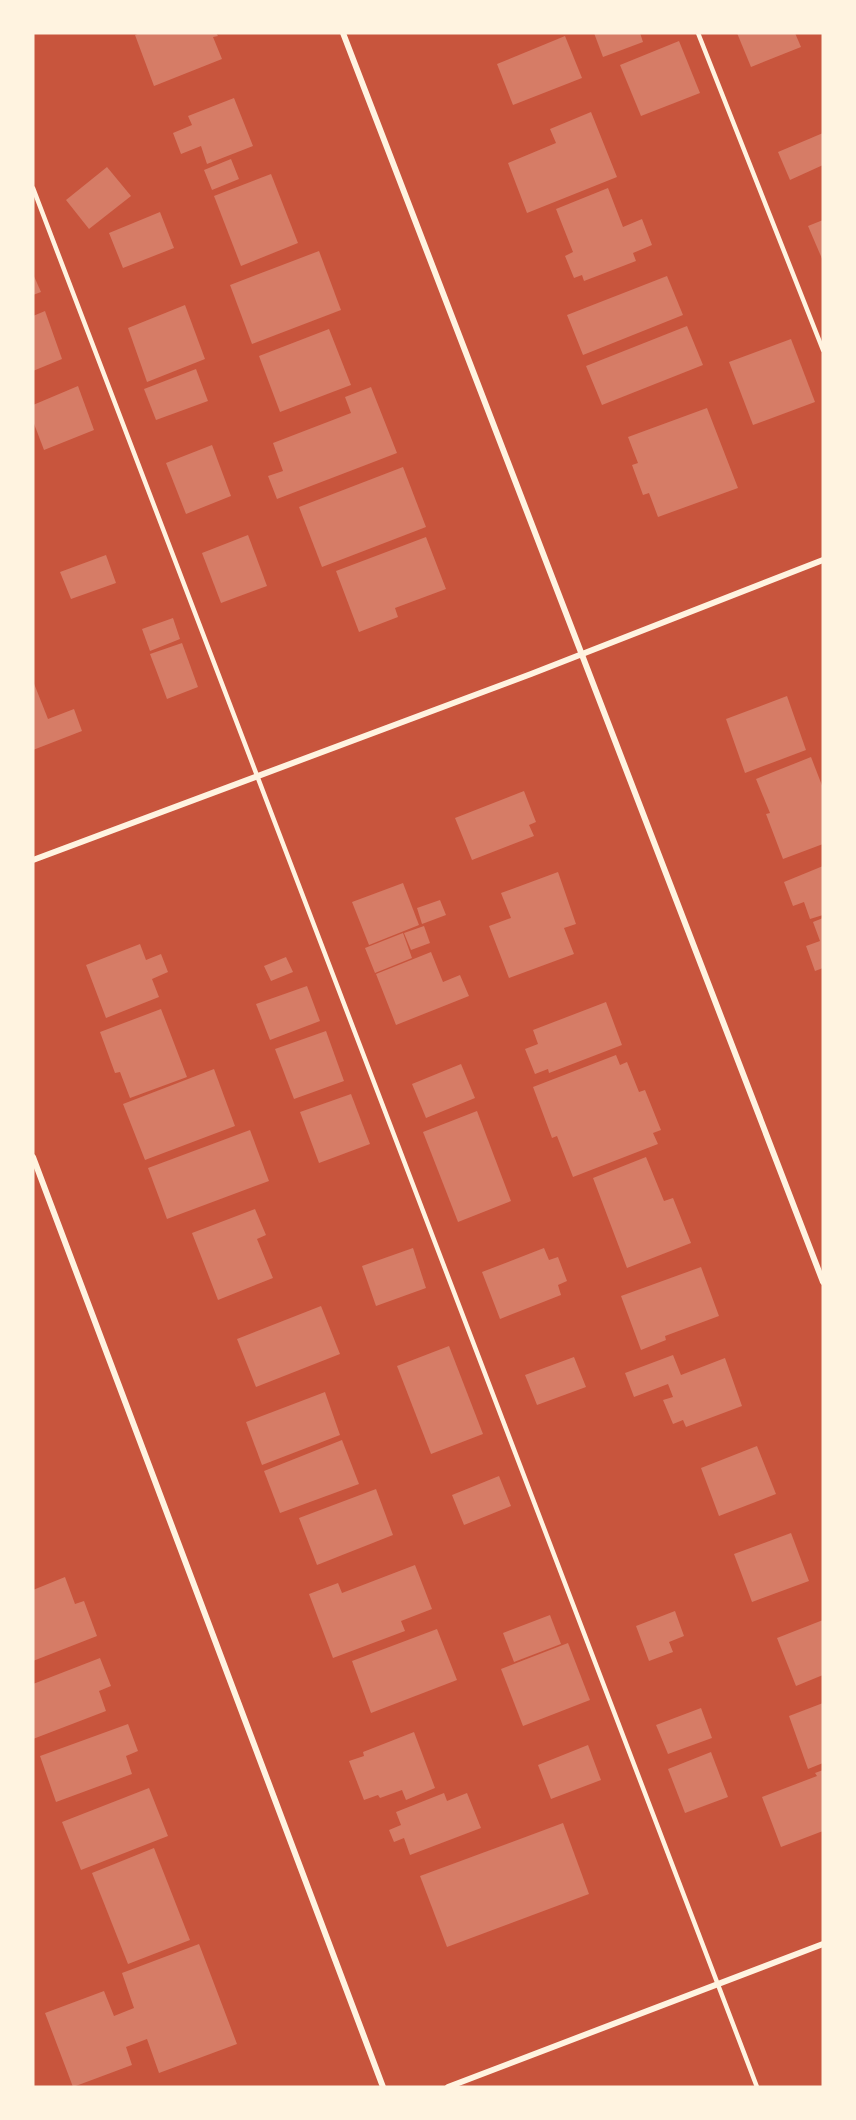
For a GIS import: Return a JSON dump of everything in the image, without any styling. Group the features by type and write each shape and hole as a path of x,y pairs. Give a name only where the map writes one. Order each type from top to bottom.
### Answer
{"street":[{"path":"343,33 823,1282"},
{"path":"33,860 582,654 823,560"},
{"path":"33,1157 383,2087"},
{"path":"447,2087 823,1944"}],"lane":[{"path":"698,33 823,350"},
{"path":"33,188 757,2087"}],"building":[{"path":"140,33 216,33 218,36 213,37 222,59 154,86 135,35"},
{"path":"594,33 640,33 643,42 603,57"},
{"path":"737,33 795,33 801,47 751,67"},
{"path":"565,36 582,78 513,105 497,64"},
{"path":"679,41 700,93 641,116 620,65"},
{"path":"234,98 253,146 207,164 201,146 181,154 173,133 192,125 188,116"},
{"path":"591,112 617,177 527,213 508,163 556,143 550,129"},
{"path":"823,133 823,165 790,180 778,152"},
{"path":"231,159 239,179 212,190 204,170"},
{"path":"107,167 131,196 89,229 66,200"},
{"path":"271,174 298,243 241,266 214,196"},
{"path":"608,188 623,227 642,219 652,245 633,253 636,261 584,281 582,275 574,278 565,256 573,252 556,209"},
{"path":"160,212 174,248 123,268 109,233"},
{"path":"823,220 823,261 808,226"},
{"path":"319,251 341,310 252,344 230,285"},
{"path":"33,274 41,292 33,295"},
{"path":"667,276 683,315 583,355 567,315"},
{"path":"185,305 205,359 147,382 128,328"},
{"path":"45,311 62,359 33,371 33,316"},
{"path":"687,326 703,365 602,405 586,366"},
{"path":"329,329 351,385 280,412 259,356"},
{"path":"791,339 815,402 753,425 729,362"},
{"path":"196,369 208,401 156,420 144,389"},
{"path":"78,386 94,430 44,450 33,421 33,405"},
{"path":"371,387 397,453 277,499 268,476 283,471 273,443 351,413 345,397"},
{"path":"707,408 738,488 658,517 649,493 643,495 632,465 638,463 628,437"},
{"path":"212,445 231,496 186,514 166,463"},
{"path":"403,467 426,527 322,567 299,507"},
{"path":"248,535 267,586 221,603 202,553"},
{"path":"426,537 446,589 395,608 398,617 359,632 336,571"},
{"path":"106,555 116,583 71,599 60,572"},
{"path":"173,618 180,639 150,651 142,629"},
{"path":"182,643 198,687 167,699 150,654"},
{"path":"33,681 48,719 74,709 82,731 33,750"},
{"path":"787,696 806,750 745,773 726,719"},
{"path":"811,757 823,788 823,844 783,859 766,814 770,813 756,779"},
{"path":"524,791 536,822 529,825 534,836 472,860 455,818"},
{"path":"823,866 823,915 810,919 804,902 793,906 784,882"},
{"path":"558,872 576,924 564,928 574,954 509,978 489,926 511,918 501,893"},
{"path":"403,883 419,925 369,945 352,902"},
{"path":"440,900 446,915 422,924 417,908"},
{"path":"823,918 823,968 815,971 806,946 820,941 813,922"},
{"path":"424,926 430,943 411,950 404,933"},
{"path":"403,933 412,958 375,973 365,948"},
{"path":"140,944 146,960 161,954 168,972 152,979 159,997 106,1018 86,965"},
{"path":"431,952 443,982 460,975 469,996 396,1025 376,974"},
{"path":"286,957 293,972 271,981 264,966"},
{"path":"307,986 320,1021 270,1040 256,1004"},
{"path":"606,1002 622,1045 549,1073 548,1069 535,1074 525,1049 538,1044 533,1030"},
{"path":"161,1009 187,1077 130,1098 120,1072 115,1073 100,1032"},
{"path":"326,1031 344,1081 294,1099 275,1049"},
{"path":"616,1055 620,1065 627,1062 639,1092 645,1090 661,1130 653,1133 658,1144 573,1177 557,1136 552,1138 533,1087"},
{"path":"461,1064 475,1098 426,1118 412,1084"},
{"path":"214,1069 235,1126 145,1160 123,1104"},
{"path":"351,1094 370,1144 319,1163 300,1112"},
{"path":"477,1111 511,1201 458,1222 423,1132"},
{"path":"250,1130 269,1181 167,1219 148,1168"},
{"path":"646,1157 664,1201 673,1198 691,1243 627,1268 593,1178"},
{"path":"255,1209 266,1235 257,1239 273,1278 218,1300 192,1233"},
{"path":"413,1248 426,1288 376,1306 362,1266"},
{"path":"544,1248 549,1260 558,1257 567,1281 558,1285 561,1295 500,1319 482,1272"},
{"path":"701,1267 719,1316 665,1336 666,1340 641,1350 621,1296"},
{"path":"321,1306 340,1354 256,1387 237,1339"},
{"path":"449,1346 483,1434 431,1454 397,1366"},
{"path":"673,1355 681,1375 725,1358 742,1406 686,1427 683,1420 673,1424 663,1400 673,1397 668,1384 634,1397 625,1373"},
{"path":"574,1357 586,1387 537,1405 525,1375"},
{"path":"325,1392 340,1435 262,1465 246,1422"},
{"path":"342,1440 359,1484 280,1513 264,1471"},
{"path":"757,1446 776,1494 719,1516 701,1468"},
{"path":"499,1476 511,1506 464,1525 452,1495"},
{"path":"376,1489 393,1535 317,1565 299,1518"},
{"path":"791,1533 809,1581 752,1602 734,1554"},
{"path":"415,1565 432,1609 401,1621 405,1631 333,1658 309,1594 338,1583 342,1593"},
{"path":"65,1577 75,1604 84,1601 97,1636 33,1661 33,1590"},
{"path":"675,1611 684,1636 669,1642 673,1652 649,1661 636,1626"},
{"path":"550,1615 561,1644 514,1662 503,1633"},
{"path":"823,1620 823,1675 796,1686 777,1638"},
{"path":"437,1629 457,1680 371,1713 352,1661"},
{"path":"568,1643 590,1700 523,1726 501,1669"},
{"path":"100,1658 111,1686 99,1691 106,1711 33,1739 33,1684"},
{"path":"823,1703 823,1763 808,1769 789,1716"},
{"path":"701,1708 712,1738 668,1754 656,1725"},
{"path":"128,1724 138,1751 126,1756 132,1774 56,1802 40,1756"},
{"path":"414,1732 435,1788 406,1800 402,1790 380,1798 378,1795 364,1800 349,1761 364,1756 363,1752"},
{"path":"588,1745 601,1780 551,1799 538,1765"},
{"path":"711,1752 728,1797 685,1813 668,1769"},
{"path":"823,1770 823,1831 781,1847 762,1797 817,1776 815,1773"},
{"path":"149,1788 168,1836 81,1870 62,1822"},
{"path":"444,1793 447,1801 467,1793 481,1828 410,1855 404,1838 394,1842 389,1830 401,1825 396,1812"},
{"path":"563,1823 589,1894 447,1947 420,1876"},
{"path":"154,1848 190,1940 128,1964 92,1873"},
{"path":"199,1944 237,2044 159,2073 147,2039 126,2047 132,2065 73,2087 45,2013 104,1991 114,2016 134,2008 122,1973"}]}
